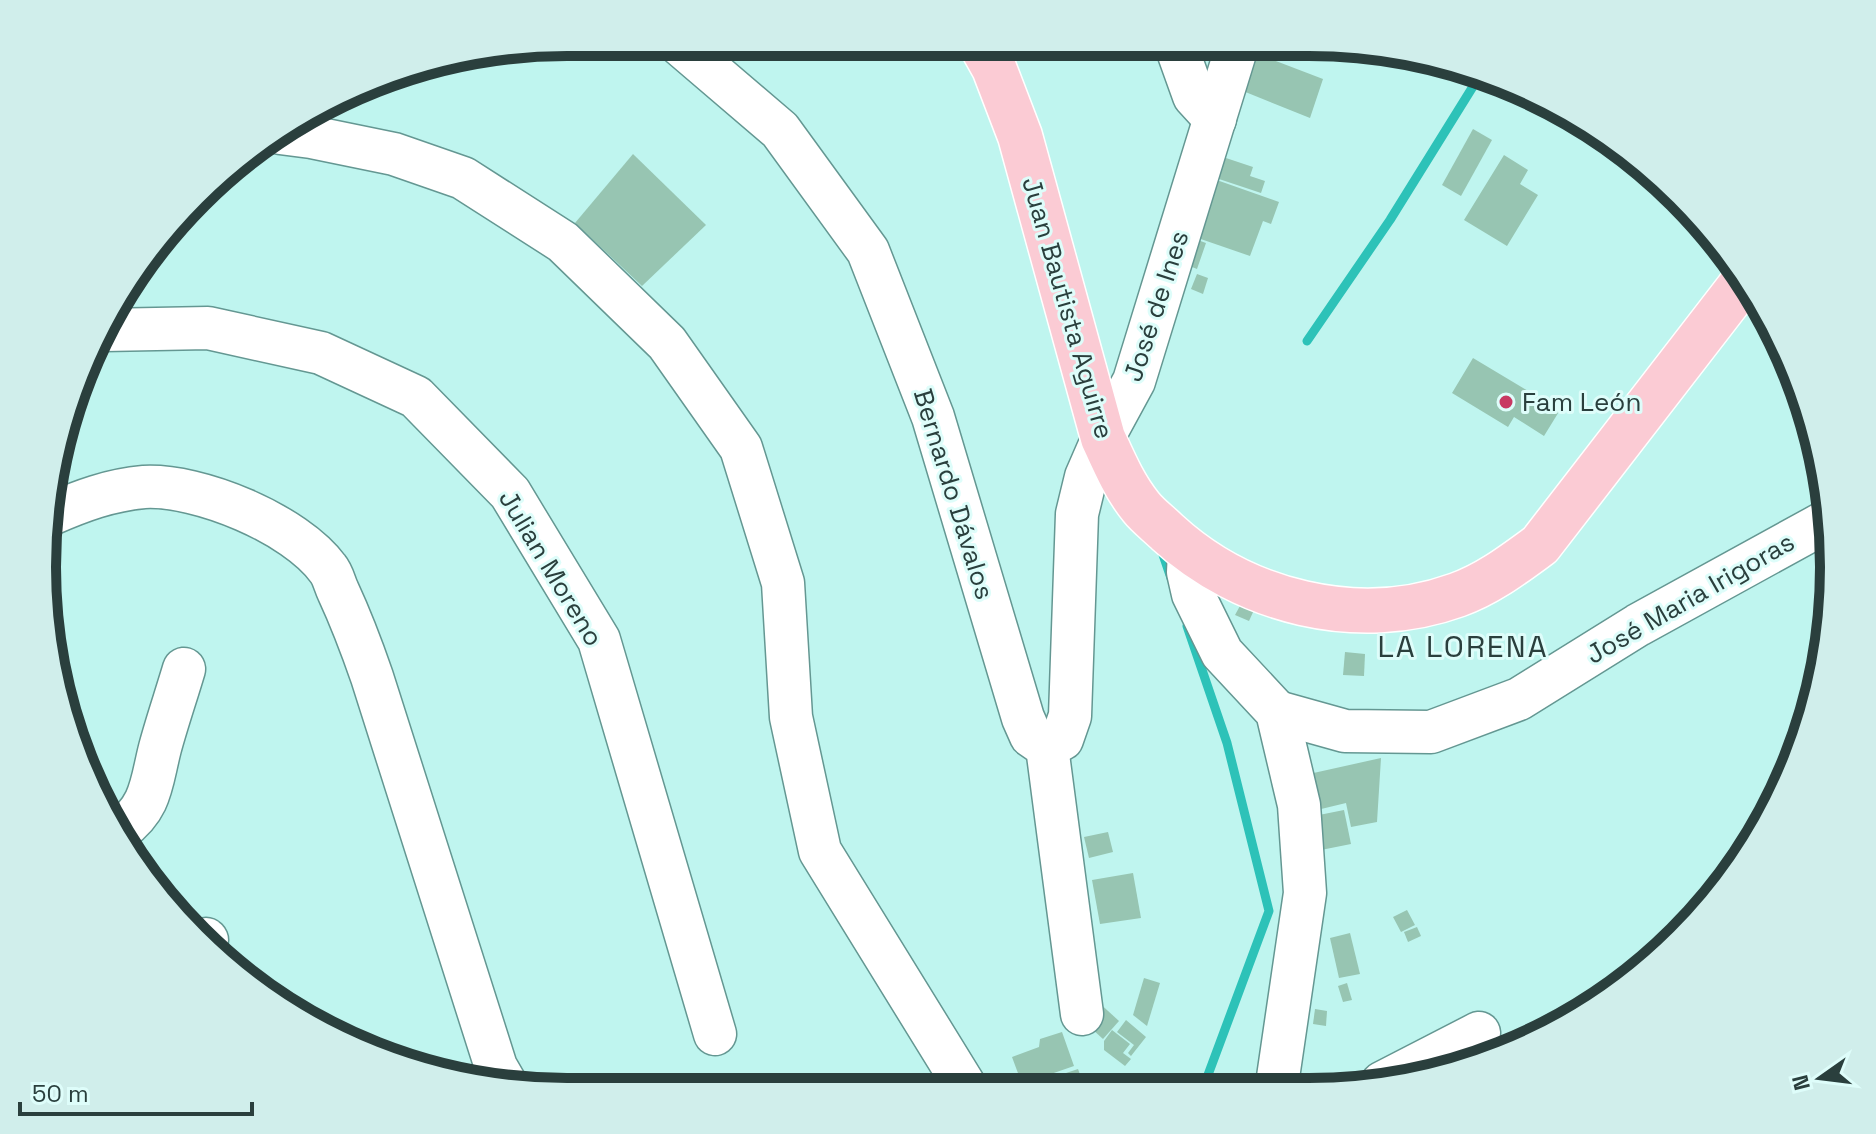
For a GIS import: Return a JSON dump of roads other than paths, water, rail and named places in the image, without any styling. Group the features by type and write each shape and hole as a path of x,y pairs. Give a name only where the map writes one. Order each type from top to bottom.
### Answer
{"main road":[{"name":"Juan Bautista Aguirre","path":"987,56 1020,136 1103,438 1123,482 1142,509 1189,552 1250,587 1276,597 1310,606 1379,611 1457,595 1503,572 1540,545 1738,289"}],"street":[{"name":"Bernardo Dávalos","path":"696,56 780,130 868,251 933,417 1023,718 1031,736 1047,747"},
{"path":"1180,56 1194,96 1215,119"},
{"name":"José de Ines","path":"1047,747 1062,739 1070,716 1077,514 1086,477 1134,381 1234,56"},
{"path":"294,135 394,154 463,178 563,242 675,354 741,448 783,583 791,717 820,851 960,1078"},
{"name":"Julian Moreno","path":"115,330 208,328 321,353 416,397 510,493 599,640 715,1034"},
{"path":"59,510 89,497 145,487 187,490 251,511 296,539 328,569 355,627 500,1074"},
{"name":"José Maria Irigoras","path":"1277,712 1345,731 1431,732 1519,699 1638,625 1818,526"},
{"path":"1189,552 1188,572 1193,594 1222,653 1277,712 1299,805 1305,893 1278,1078"},
{"path":"126,826 137,818 152,789 160,749 184,669"},
{"path":"1047,747 1082,1014"},
{"path":"1413,1067 1479,1033"}],"waterway":[{"path":"1307,341 1390,220 1475,84"},
{"path":"1160,546 1171,578"},
{"path":"1187,626 1227,743 1269,911 1207,1078"}],"place":[{"name":"Fam León","path":"1506,402"}],"district":[{"name":"LA LORENA","path":"1463,646"}]}
